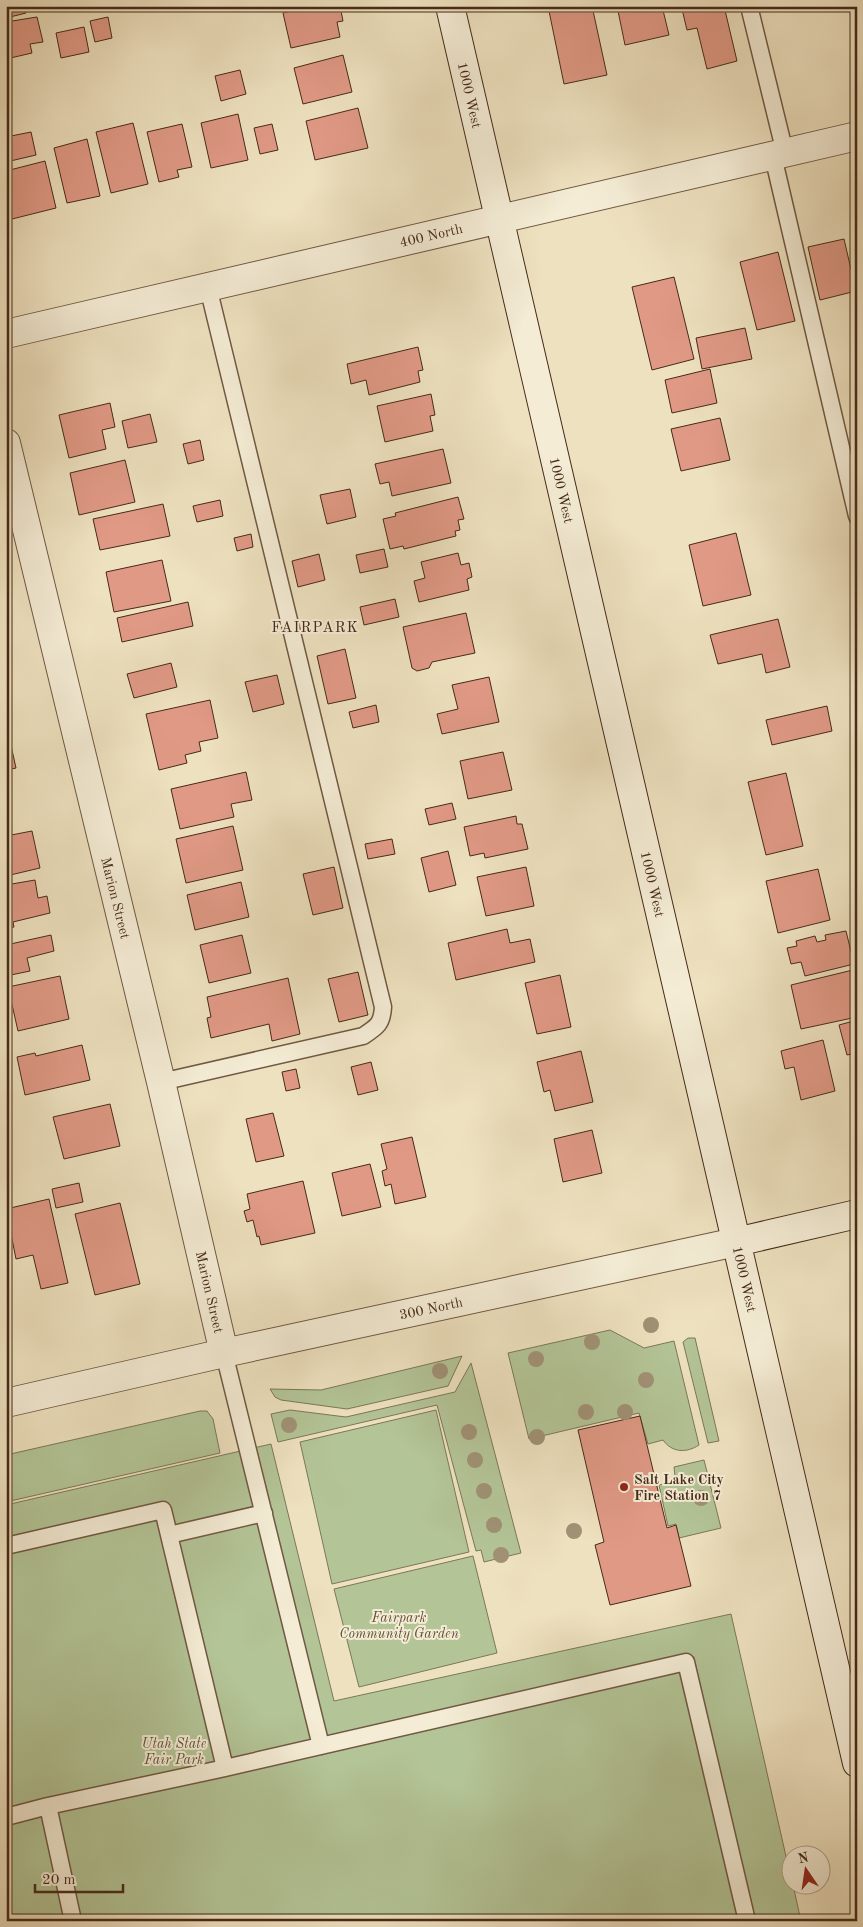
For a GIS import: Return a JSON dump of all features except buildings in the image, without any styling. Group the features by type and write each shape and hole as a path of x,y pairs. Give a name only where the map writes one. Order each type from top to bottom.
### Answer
{"street":[{"name":"1000 West","path":"450,6 857,1762"},
{"name":"400 North","path":"6,334 857,136"},
{"name":"Marion Street","path":"6,443 161,1082 224,1353"},
{"name":"300 North","path":"6,1403 224,1353 857,1214"}],"lane":[{"path":"749,6 857,516"},
{"path":"161,1082 363,1036 375,1028 382,1019 383,1007 208,287"},
{"path":"224,1353 321,1746"},
{"path":"6,1546 163,1510 224,1768"},
{"path":"168,1535 264,1512"},
{"path":"6,1816 686,1662 747,1921"},
{"path":"48,1806 73,1921"}],"green space":[{"path":"610,1330 644,1348 674,1341 699,1445 694,1448 680,1450 671,1447 663,1440 648,1444 639,1413 529,1439 508,1353"},
{"path":"688,1338 695,1338 719,1441 708,1443 683,1342"},
{"path":"462,1356 448,1386 347,1409 281,1400 275,1397 270,1389 321,1390"},
{"path":"471,1363 521,1553 484,1562 481,1550 476,1551 437,1405 278,1442 271,1414 290,1410 346,1417 455,1392"},
{"path":"436,1410 469,1552 332,1584 300,1442"},
{"path":"207,1411 213,1419 220,1453 6,1502 6,1455"},
{"name":"Utah State Fair Park","path":"271,1444 334,1701 731,1614 783,1844 780,1844 780,1894 795,1894 801,1921 6,1921 6,1505"},
{"path":"704,1460 721,1528 679,1538 676,1524 668,1526 659,1485 667,1483 675,1476 674,1467"},
{"name":"Fairpark Community Garden","path":"473,1556 497,1653 359,1687 334,1589"}],"place":[{"name":"Salt Lake City Fire Station 7","path":"624,1487"}],"district":[{"name":"FAIRPARK","path":"315,627"}]}
